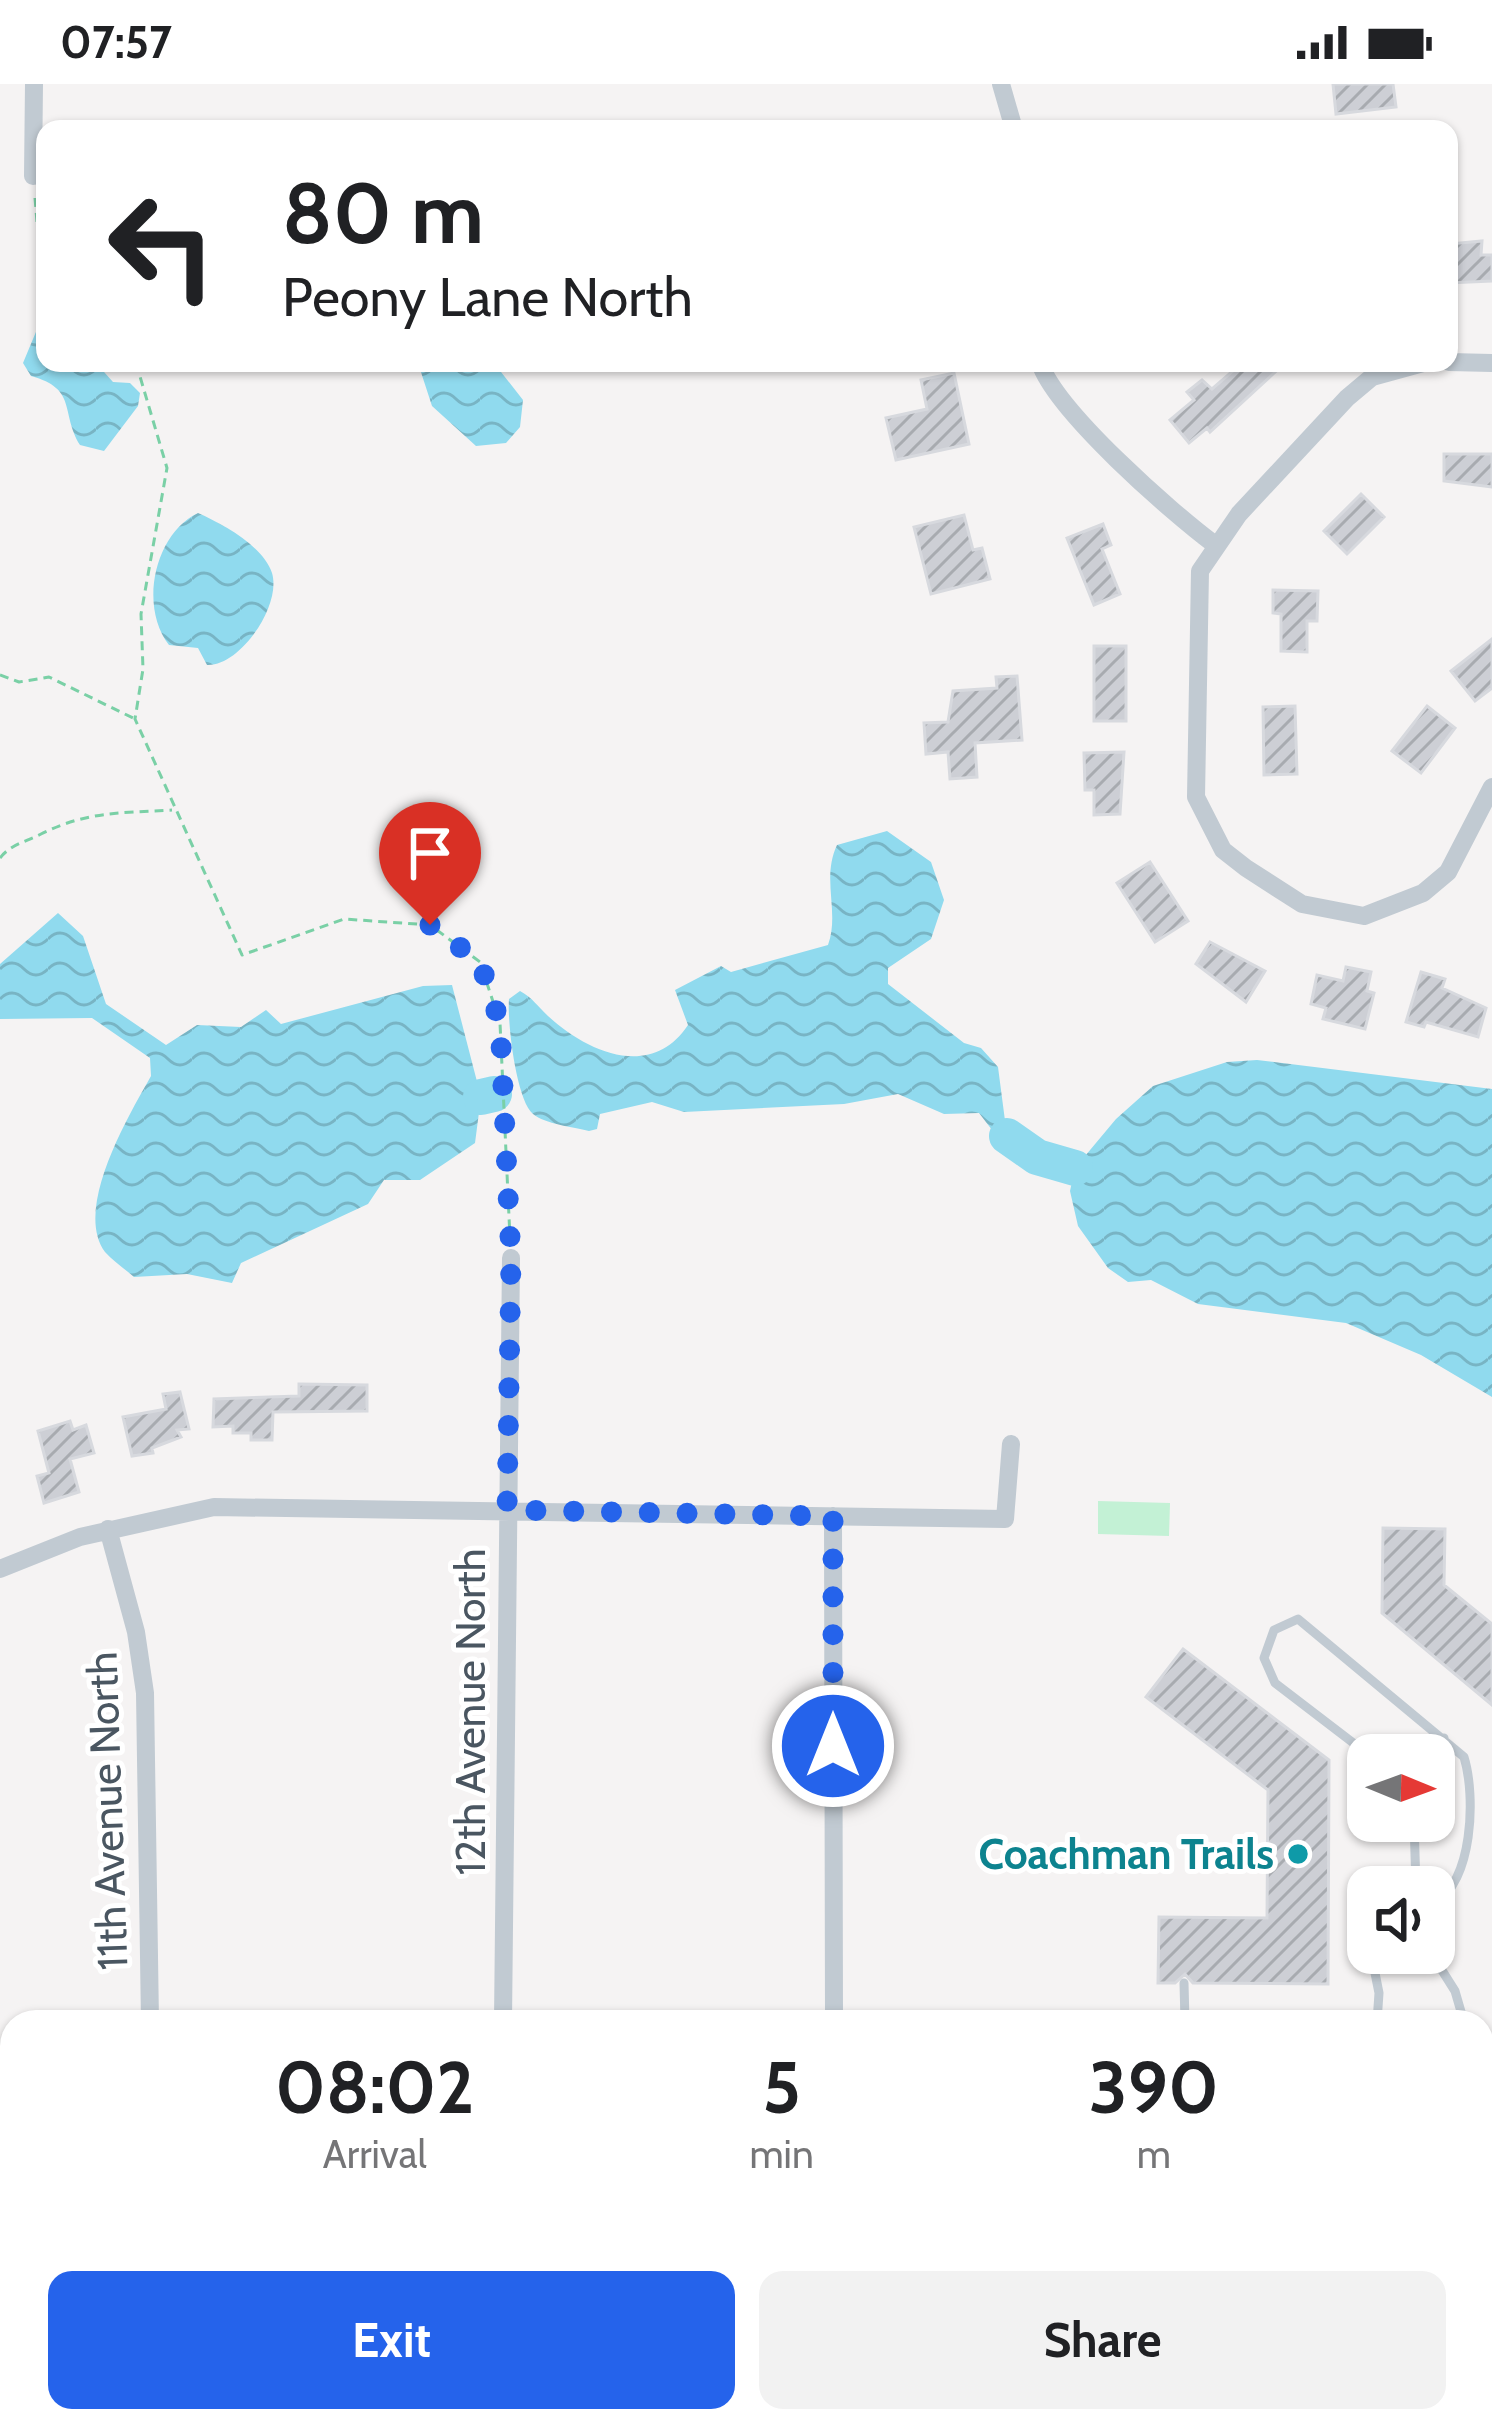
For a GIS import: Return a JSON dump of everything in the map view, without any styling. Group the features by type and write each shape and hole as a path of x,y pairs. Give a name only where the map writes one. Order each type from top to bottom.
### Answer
{"street":[{"path":"33,176 34,84"},
{"path":"1001,84 1011,120"},
{"path":"1458,362 1492,362"},
{"path":"1044,372 1055,393 1186,524 1214,544"},
{"path":"1388,372 1372,376 1347,398 1214,544 1196,589 1193,766 1200,811 1223,850 1302,904 1364,916 1424,893 1448,872 1492,787"},
{"name":"12th Avenue North","path":"503,2010 511,1258"},
{"path":"0,1569 108,1529 214,1507 1005,1519 1011,1444"},
{"path":"833,1516 834,2010"},
{"name":"11th Avenue North","path":"108,1529 136,1632 145,1694 150,2010"}],"lane":[{"path":"1347,1738 1275,1683 1264,1658 1274,1630 1298,1619 1439,1734"},
{"path":"1455,1748 1465,1757 1469,1774 1463,1873 1455,1887"},
{"path":"1375,1974 1378,2010"},
{"path":"1445,1974 1461,2010"},
{"path":"1184,1983 1185,2010"}],"path":[{"path":"33,176 36,210"},
{"path":"139,372 167,468 141,614 143,668 135,719 172,810 242,955 344,919 430,925 480,962 500,1023 511,1258"},
{"path":"0,675 20,682 49,677 135,719"},
{"path":"0,858 9,848 66,820 109,810 172,810"}],"green space":[{"path":"1098,1501 1170,1503 1169,1536 1098,1534"}],"water":[{"path":"36,332 36,372 104,372 113,382 130,383 140,393 138,406 104,451 80,445 62,395 31,376 23,363"},
{"path":"421,372 501,372 523,400 520,427 506,443 476,446 432,406"},
{"path":"198,513 251,545 267,563 273,587 264,617 244,645 232,656 207,665 198,648 169,645 160,629 153,592 171,537"},
{"path":"887,831 931,862 944,900 931,939 888,968 888,984 964,1043 981,1048 998,1067 1007,1136 999,1139 979,1113 944,1114 898,1094 844,1104 684,1112 652,1102 600,1114 597,1129 589,1131 533,1114 517,1077 509,999 520,991 564,1029 600,1050 638,1056 657,1052 688,1025 675,990 721,966 731,972 828,945 831,870 837,845"},
{"path":"58,913 83,936 106,1004 166,1045 197,1025 241,1027 266,1010 281,1024 423,986 452,985 481,1097 475,1143 420,1180 384,1180 368,1204 241,1263 232,1283 187,1274 134,1277 105,1252 97,1234 96,1212 108,1162 151,1076 150,1058 92,1018 0,1019 0,964"},
{"path":"1257,1060 1492,1089 1492,1397 1421,1355 1346,1323 1198,1304 1151,1280 1128,1282 1108,1268 1078,1226 1070,1191 1075,1168 1116,1119 1153,1086 1227,1062"}],"building":[{"path":"1333,84 1393,84 1396,107 1336,114"},
{"path":"1482,241 1481,255 1492,255 1492,281 1458,283 1458,243"},
{"path":"1232,372 1275,372 1210,432 1207,428 1189,443 1170,420 1194,400 1187,392 1202,380 1212,389"},
{"path":"954,373 969,444 896,460 886,418 927,409 921,380"},
{"path":"1444,454 1492,454 1492,487 1444,481"},
{"path":"1361,494 1384,517 1347,554 1324,531"},
{"path":"964,515 973,550 982,548 990,579 931,594 914,527"},
{"path":"1103,524 1111,545 1102,549 1120,594 1094,605 1067,538"},
{"path":"1273,590 1318,591 1317,621 1307,621 1307,652 1281,651 1281,614 1273,613"},
{"path":"1492,639 1492,688 1475,701 1451,671"},
{"path":"1094,646 1126,646 1126,721 1094,721"},
{"path":"1017,676 1022,740 975,743 977,777 950,779 948,752 926,754 924,723 948,722 953,691 997,688 996,677"},
{"path":"1295,706 1297,774 1264,775 1263,707"},
{"path":"1427,706 1455,728 1421,773 1392,751"},
{"path":"1124,752 1120,814 1094,815 1094,790 1085,790 1084,753"},
{"path":"1150,862 1188,921 1155,942 1117,883"},
{"path":"1210,942 1265,971 1246,1002 1196,964"},
{"path":"1346,967 1371,972 1367,991 1374,993 1365,1029 1323,1019 1326,1008 1311,1004 1317,975 1343,981"},
{"path":"1421,972 1445,979 1442,988 1486,1008 1478,1037 1426,1022 1424,1027 1406,1022"},
{"path":"299,1384 367,1385 367,1411 273,1412 272,1440 251,1440 251,1433 233,1433 233,1426 213,1427 214,1399 299,1396"},
{"path":"180,1392 189,1429 177,1430 181,1437 152,1448 153,1453 132,1456 123,1417 166,1409 163,1394"},
{"path":"70,1421 73,1430 86,1425 94,1453 70,1459 79,1492 44,1503 37,1476 49,1473 38,1431"},
{"path":"1383,1528 1445,1529 1444,1585 1492,1624 1492,1705 1382,1613"},
{"name":"Coachman Trails","path":"1183,1649 1329,1760 1328,1984 1193,1983 1185,1974 1175,1983 1158,1983 1159,1917 1267,1918 1268,1790 1146,1697"}],"waterway":[{"path":"481,1097 494,1094"},
{"path":"1007,1136 1037,1157 1075,1168"}],"place":[{"name":"Coachman Trails","path":"1298,1854"}],"route":[{"path":"430,925 480,962 500,1023 511,1258 507,1510 833,1516 833,1746"}]}
